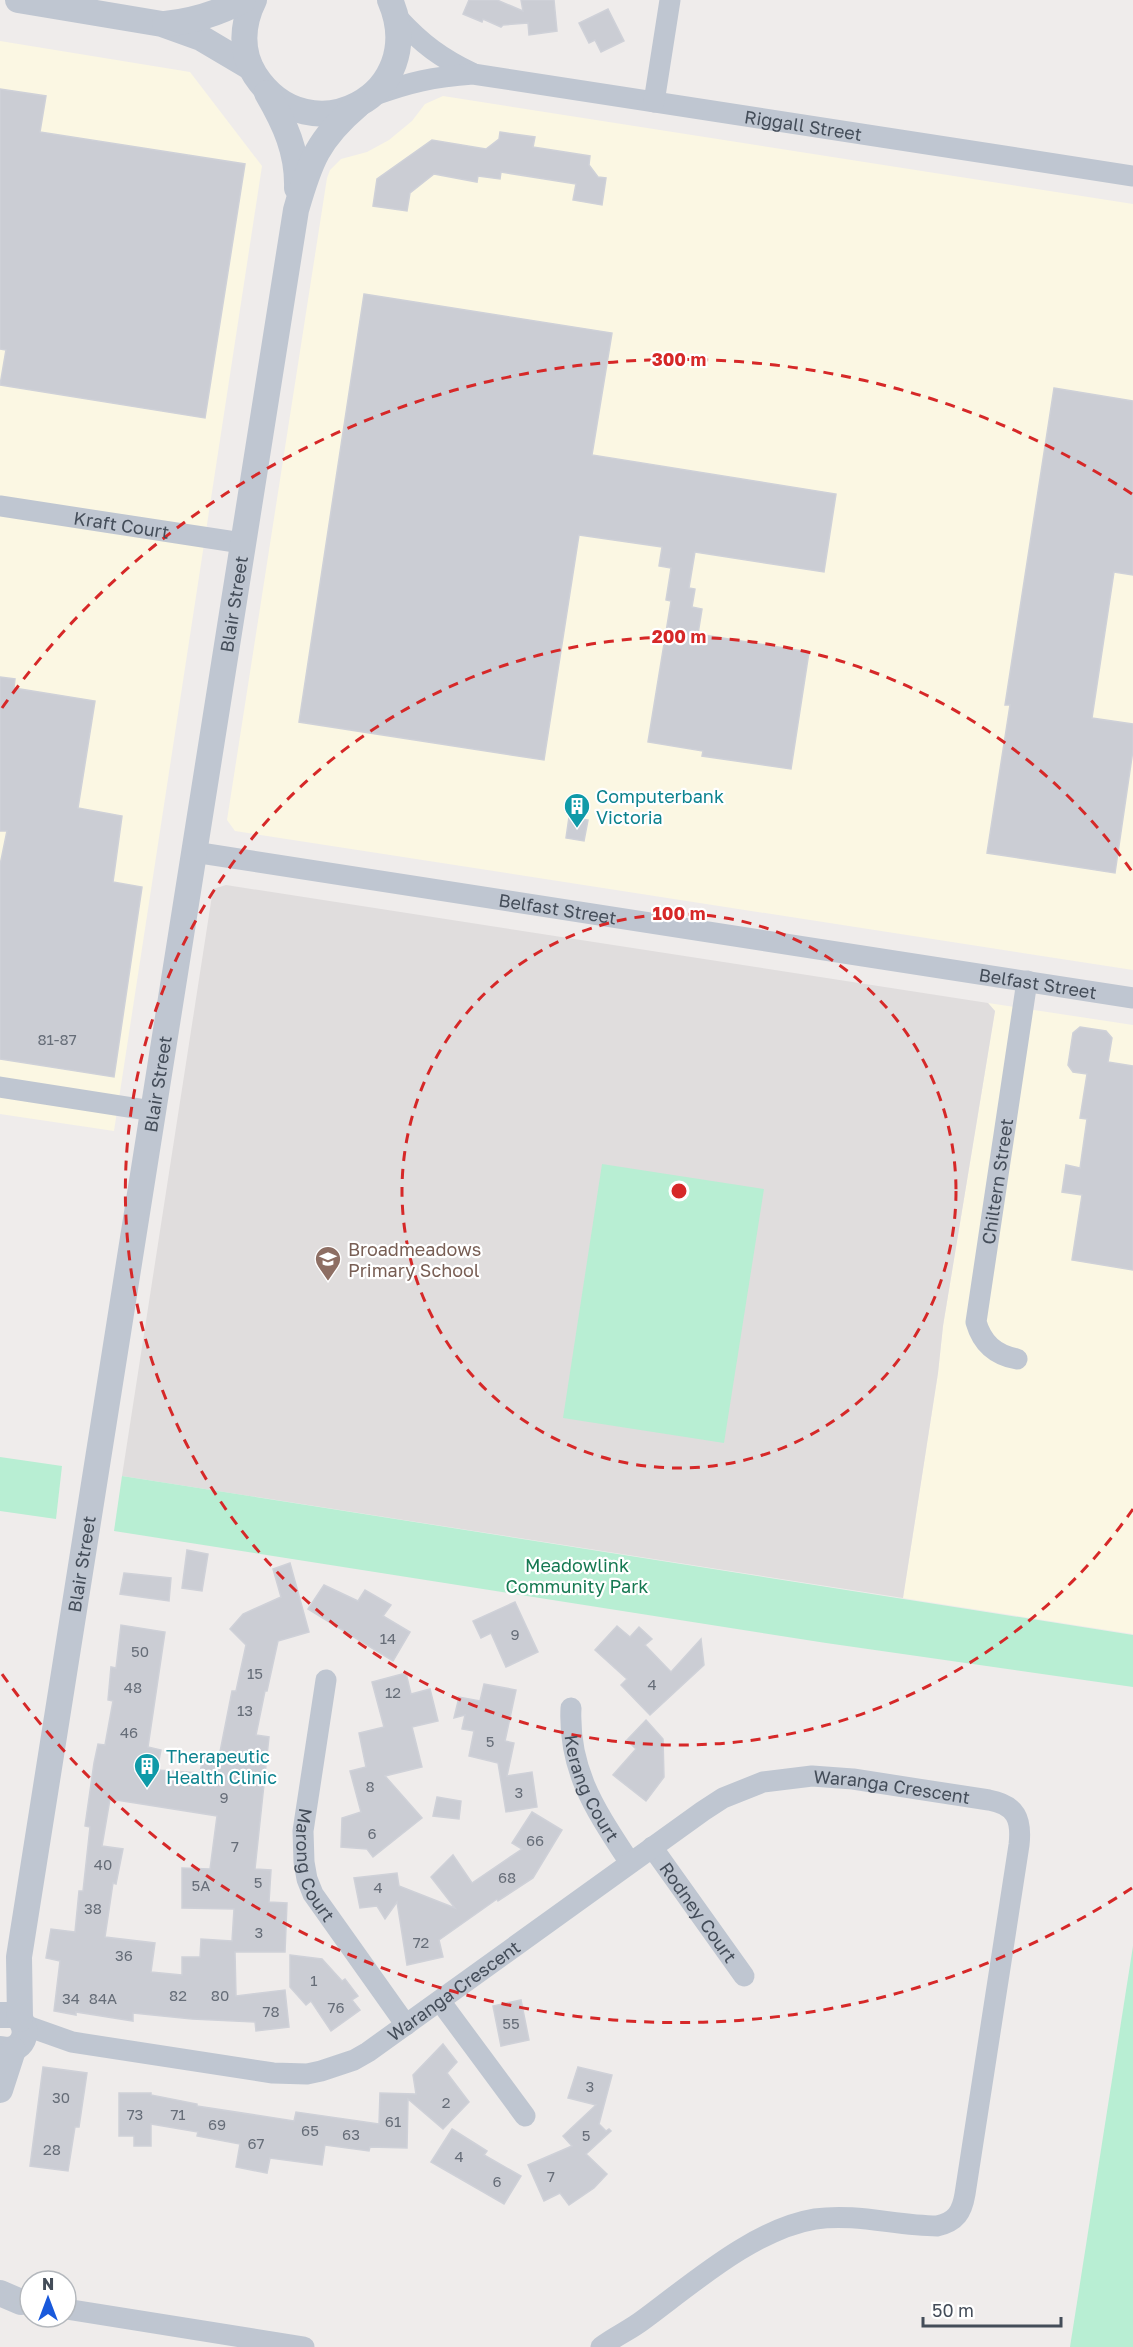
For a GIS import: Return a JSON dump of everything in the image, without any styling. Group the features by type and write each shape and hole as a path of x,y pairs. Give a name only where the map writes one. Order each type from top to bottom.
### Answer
{"street":[{"path":"18,0 162,24 201,38 257,77 283,104 308,112 333,113 365,100"},
{"path":"162,24 194,21 222,12 243,0"},
{"path":"254,0 246,15 244,41 257,77"},
{"path":"654,102 670,0"},
{"name":"Blair Street","path":"0,2090 11,2030 19,1957 296,210 308,169 321,144 335,124 365,100 386,79 395,64 400,41 394,9"},
{"name":"Riggall Street","path":"394,9 428,49 473,74"},
{"name":"Riggall Street","path":"365,100 411,82 437,76 473,74 1133,176"},
{"name":"Blair Street","path":"257,77 291,140 297,167 296,210"},
{"name":"Kraft Court","path":"0,506 242,543"},
{"name":"Belfast Street","path":"194,852 1133,998"},
{"name":"Chiltern Street","path":"1017,1359 996,1352 987,1344 980,1335 976,1322 1026,981"},
{"path":"0,1087 153,1111"},
{"name":"Marong Court","path":"326,1680 303,1831 302,1847 307,1879 313,1894 333,1924 406,2025"},
{"name":"Kerang Court","path":"570,1708 570,1730 576,1767 596,1811 630,1863"},
{"name":"Waranga Crescent","path":"11,2030 246,2070 307,2074 354,2060 440,2001 703,1810 743,1789 763,1782 812,1776 854,1779 1000,1802 1014,1812 1021,1832 960,2214 947,2224 937,2226 852,2217 814,2219 771,2232 735,2254 619,2341 601,2347"},
{"name":"Rodney Court","path":"652,1847 744,1976"},
{"path":"440,2001 525,2116"},
{"path":"78,2311 304,2347"}],"shaded area":[{"path":"0,41 190,72 262,166 114,1131 0,1114"},
{"path":"443,96 1133,204 1133,970 235,831 227,820 327,178 330,170 341,159 367,152 389,140 412,121 425,104"},
{"path":"226,885 988,1003 995,1011 943,1326 938,1373 903,1598 122,1476 213,889"},
{"path":"988,1003 1133,1025 1133,1634 903,1598 938,1373 943,1326 995,1011"}],"green space":[{"path":"602,1164 764,1189 724,1443 563,1418"},
{"path":"0,1457 62,1466 56,1519 0,1511"},
{"name":"Meadowlink Community Park","path":"122,1476 1133,1635 1133,1687 826,1643 114,1531"},
{"path":"1133,1946 1133,2347 1070,2347"}],"building":[{"path":"469,0 497,0 523,11 521,0 554,0 557,31 529,35 528,23 501,27 483,19 482,22 463,14"},
{"path":"608,9 624,41 601,52 595,40 589,43 579,23"},
{"path":"0,89 46,96 40,132 245,164 205,418 0,385 6,350 0,349"},
{"path":"500,132 535,137 533,147 590,156 589,165 598,177 606,178 602,205 573,200 576,184 501,172 500,179 478,176 477,182 434,174 410,193 407,211 373,206 377,179 432,140 486,149 499,139"},
{"path":"364,294 612,333 592,455 836,494 824,572 695,552 689,588 695,589 692,607 702,609 698,634 809,652 791,769 702,756 703,751 648,742 671,601 666,600 671,568 659,566 662,547 579,535 544,760 299,722"},
{"path":"1054,388 1133,401 1133,575 1114,572 1092,718 1133,724 1133,750 1115,873 987,853 1010,705 1005,705"},
{"path":"0,677 15,679 14,688 95,701 78,808 122,816 113,882 142,887 114,1077 0,1059 0,865 7,831 0,831"},
{"name":"Computerbank Victoria","path":"569,817 588,820 584,841 566,838"},
{"path":"1080,1027 1106,1031 1112,1038 1108,1062 1133,1066 1133,1270 1072,1260 1082,1195 1062,1192 1066,1165 1080,1168 1087,1119 1080,1118 1087,1074 1073,1072 1068,1065 1073,1033"},
{"path":"187,1550 208,1554 202,1591 182,1588"},
{"path":"290,1563 309,1632 278,1641 256,1735 269,1737 255,1869 271,1870 269,1902 287,1903 285,1952 235,1952 236,1996 285,1990 289,2027 256,2031 255,2022 133,2013 133,2021 54,2011 60,1961 46,1958 51,1929 75,1932 79,1891 83,1891 90,1827 85,1826 94,1763 98,1744 105,1745 113,1701 108,1700 111,1667 116,1668 121,1625 165,1632 148,1747 161,1750 157,1770 200,1773 203,1755 219,1757 232,1691 236,1691 246,1645 230,1629 243,1614 281,1597 273,1569","holes":["110,1799 217,1816 210,1869 182,1868 182,1908 234,1909 232,1941 201,1939 200,1957 182,1957 182,1975 151,1972 155,1943 105,1937 113,1883 116,1884 123,1849 102,1846"]},
{"path":"124,1573 171,1578 169,1601 120,1594"},
{"path":"324,1585 358,1601 365,1590 391,1605 383,1616 410,1632 393,1661 308,1609"},
{"path":"515,1602 538,1652 506,1667 491,1633 481,1638 473,1621"},
{"path":"617,1626 630,1637 639,1627 652,1639 645,1645 671,1672 701,1639 704,1665 650,1715 621,1685 627,1679 595,1650"},
{"path":"406,1673 411,1694 430,1689 438,1721 412,1727 422,1767 385,1776 422,1818 373,1857 367,1849 341,1847 342,1818 361,1812 350,1771 366,1767 359,1733 384,1727 372,1682"},
{"path":"484,1684 516,1690 505,1741 514,1743 507,1776 532,1772 537,1807 506,1812 498,1763 469,1756 474,1731 462,1729 465,1715 454,1718 459,1697 480,1701"},
{"path":"646,1720 663,1739 664,1777 646,1801 613,1775 636,1749 627,1740"},
{"path":"437,1797 461,1801 459,1819 433,1816"},
{"path":"532,1812 562,1830 533,1878 498,1901 497,1899 439,1940 443,1957 407,1965 397,1902 385,1919 377,1906 360,1908 354,1878 397,1873 399,1886 455,1908 431,1877 453,1855 472,1883 522,1849 512,1843"},
{"path":"290,1955 322,1959 342,1981 345,1979 358,1996 352,2000 360,2010 331,2031 311,2001 306,2005 290,1987"},
{"path":"521,2000 529,2040 501,2046 493,2006"},
{"path":"443,2044 457,2062 447,2073 469,2102 443,2129 408,2099 407,2148 370,2147 369,2151 325,2145 322,2165 270,2158 267,2173 236,2167 240,2144 197,2136 198,2132 151,2124 151,2146 134,2146 134,2136 119,2136 119,2093 151,2093 151,2095 197,2104 197,2106 294,2121 296,2112 379,2124 380,2093 416,2094 413,2075"},
{"path":"43,2067 87,2073 79,2127 75,2127 68,2171 30,2166"},
{"path":"578,2067 612,2075 599,2124 606,2131 609,2129 611,2131 586,2154 607,2174 594,2188 569,2205 560,2193 544,2201 528,2165 572,2146 563,2136 596,2105 568,2098"},
{"path":"452,2129 487,2151 484,2155 521,2176 504,2204 431,2162"}],"place":[{"name":"Computerbank Victoria","path":"577,829"},
{"name":"Broadmeadows Primary School","path":"328,1282"},
{"name":"Therapeutic Health Clinic","path":"147,1789"}]}
